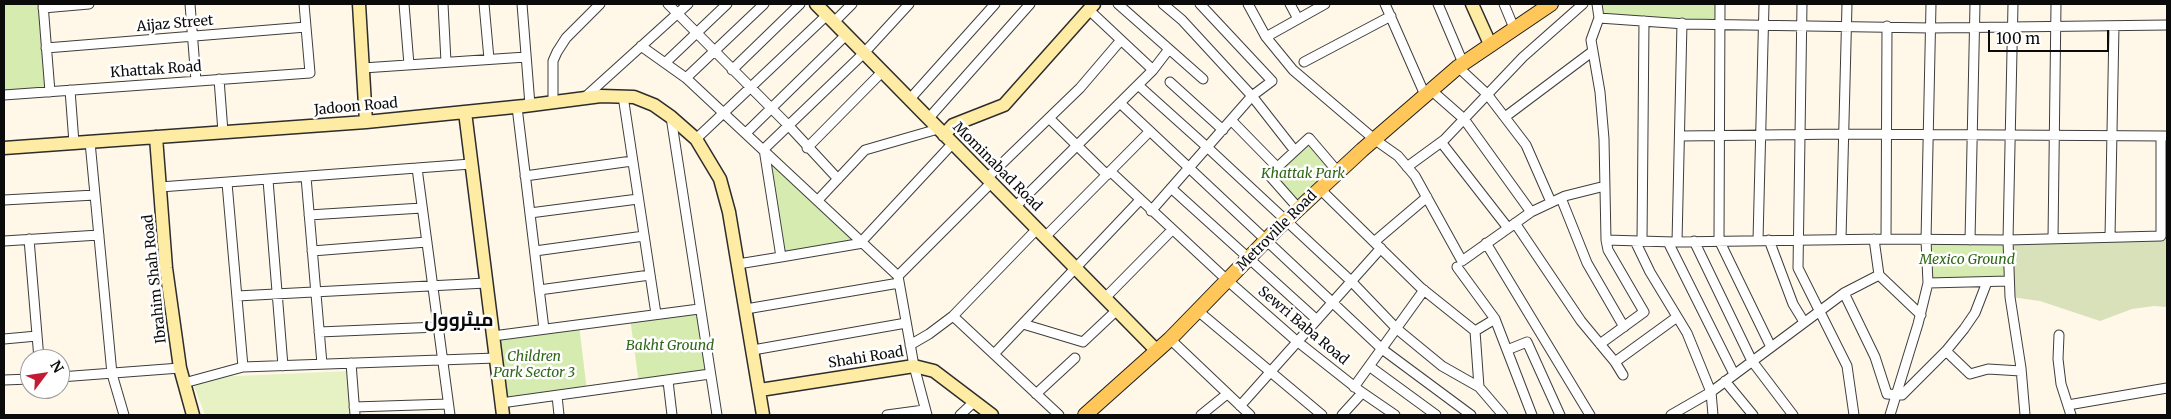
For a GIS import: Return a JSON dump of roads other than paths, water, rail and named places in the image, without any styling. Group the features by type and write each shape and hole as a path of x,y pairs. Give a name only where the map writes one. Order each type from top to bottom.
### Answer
{"main road":[{"name":"Metroville Road","path":"1085,415 1170,339 1266,240 1374,139 1460,65 1551,4"}],"street":[{"path":"50,92 43,6 89,4"},
{"path":"190,4 196,81"},
{"path":"304,4 306,28"},
{"path":"359,4 366,122"},
{"path":"404,4 409,65"},
{"path":"443,4 446,62"},
{"path":"484,4 489,59"},
{"path":"522,4 530,105"},
{"path":"553,102 553,61 557,52 566,38 600,4"},
{"path":"668,4 788,125 807,148 838,179"},
{"path":"584,98 688,4"},
{"path":"665,63 727,4"},
{"path":"686,78 764,4"},
{"path":"732,70 800,4"},
{"name":"Mominabad Road","path":"816,4 1157,351"},
{"path":"696,138 750,88 830,19 852,4"},
{"path":"764,150 864,54 909,4"},
{"path":"909,100 995,4"},
{"path":"928,119 1030,4"},
{"path":"1118,4 1203,79"},
{"path":"1163,4 1182,20 1252,96 1295,151"},
{"path":"1151,211 1252,96 1272,81 1200,4"},
{"path":"1248,4 1266,37 1293,70 1374,139 1398,156 1407,166 1415,176 1462,260 1532,212 1551,202 1605,186"},
{"path":"1290,4 1298,19"},
{"path":"1266,37 1325,4"},
{"path":"1386,4 1428,92 1464,118 1532,212"},
{"path":"1438,4 1460,65 1487,94 1526,145 1551,202"},
{"path":"1472,4 1490,44"},
{"path":"1504,4 1514,28"},
{"path":"1407,166 1441,142 1523,57 1583,4"},
{"path":"1597,4 1599,18 1591,40 1600,92 1604,139 1606,240 1608,250 1644,312 1600,344"},
{"path":"1720,4 1719,240 1771,347"},
{"path":"1758,240 1764,4"},
{"path":"1802,4 1798,268 1847,366 1854,415"},
{"path":"1842,239 1847,4"},
{"path":"1890,415 1928,283 1926,240 1931,4"},
{"path":"1970,240 1975,4"},
{"path":"2013,4 2008,240 2009,280 2025,415"},
{"path":"2053,238 2056,4"},
{"path":"738,264 862,242 953,125 1004,105 1092,7 1121,40 1154,70"},
{"path":"1304,62 1391,16"},
{"path":"1599,18 1682,23 1931,28 2167,25"},
{"path":"1644,21 1639,241 1650,272 1687,333 1711,392 1713,415"},
{"path":"1682,23 1681,136 1673,242 1734,374"},
{"path":"1886,239 1887,26"},
{"path":"2110,237 2114,26"},
{"name":"Aijaz Street","path":"46,48 306,28"},
{"name":"Khattak Road","path":"4,95 310,73 306,28"},
{"path":"746,133 846,35"},
{"path":"746,309 899,280 989,180 1080,88 1121,40"},
{"path":"641,46 686,78 724,112 862,242 899,280 914,366 925,413 887,415"},
{"path":"1015,207 1154,70 1169,49"},
{"path":"1505,118 1593,51"},
{"path":"363,68 526,57"},
{"path":"807,148 882,72"},
{"path":"219,79 223,132"},
{"path":"1170,82 1223,130"},
{"path":"1138,86 1207,147 1351,281 1397,328 1442,366 1479,387 1503,415"},
{"path":"70,90 74,143"},
{"path":"623,96 656,314"},
{"name":"Jadoon Road","path":"4,148 366,122 517,107 584,98 634,96 654,105 696,138 720,179 729,212 763,415"},
{"path":"1120,103 1334,301 1382,348 1471,415"},
{"path":"517,107 544,329"},
{"path":"465,112 502,409 557,396 710,374"},
{"path":"671,117 717,415"},
{"name":"Sewri Baba Road","path":"1049,118 1077,147 1140,200 1227,280 1298,341 1354,387 1395,415"},
{"path":"1231,120 1277,167"},
{"path":"910,345 929,334 953,316 1041,233 1109,173 1150,131"},
{"path":"1606,240 1673,242 1842,239 2008,240 2161,236 2164,136 1801,134 1681,136"},
{"path":"818,200 865,150 945,136"},
{"name":"Ibrahim Shah Road","path":"156,137 166,268 180,368 193,415"},
{"path":"1299,209 1269,175 1277,167 1309,138 1338,172"},
{"path":"90,142 112,374 124,415"},
{"path":"1441,142 1511,226 1576,314 1616,362 1623,375"},
{"path":"764,150 782,257"},
{"path":"525,176 632,161"},
{"path":"160,187 471,164"},
{"path":"417,168 450,415"},
{"path":"306,177 322,364"},
{"path":"268,180 283,366"},
{"path":"228,183 243,367"},
{"path":"1172,188 1317,320"},
{"path":"1320,189 1424,290 1475,331 1479,387"},
{"path":"4,200 95,195"},
{"path":"1240,406 1334,301 1378,245 1427,197"},
{"path":"1560,198 1587,263 1624,328"},
{"path":"530,213 638,199"},
{"path":"994,354 1140,200"},
{"path":"309,215 422,208"},
{"path":"1105,298 1172,230"},
{"path":"4,241 99,235"},
{"path":"534,251 644,236"},
{"path":"29,239 38,349"},
{"path":"1874,239 1879,275 1920,315"},
{"path":"1769,240 1793,304 1804,322"},
{"path":"1694,241 1752,361 1793,415"},
{"path":"312,251 427,242"},
{"path":"1486,244 1590,415"},
{"path":"1457,267 1495,319 1532,415"},
{"path":"539,290 650,275"},
{"path":"1671,415 1711,392 1844,293 1879,275"},
{"path":"1928,283 2009,280"},
{"path":"1844,293 1875,357 1887,394 1902,395 1946,351 1975,313 1987,282"},
{"path":"237,296 486,283"},
{"path":"1354,387 1424,290"},
{"path":"493,336 700,308"},
{"path":"1023,324 1083,342 1117,310"},
{"path":"1198,311 1322,415"},
{"path":"953,316 1059,415"},
{"path":"1616,362 1677,317"},
{"path":"1475,331 1495,319"},
{"path":"753,350 906,323"},
{"path":"319,332 438,327"},
{"path":"4,339 37,336"},
{"path":"2059,336 2060,384 2071,415"},
{"path":"1170,339 1250,415"},
{"path":"1506,350 1527,342 1560,415"},
{"path":"1946,351 1970,374 1988,369 2021,371"},
{"path":"184,383 243,367 496,358"},
{"path":"1036,394 1074,358"},
{"path":"351,363 354,411 448,404"},
{"name":"Shahi Road","path":"760,390 914,366 934,371 992,415"},
{"path":"1370,366 1436,415"},
{"path":"70,376 180,368"},
{"path":"4,380 20,379"},
{"path":"668,380 672,415"},
{"path":"1725,381 1753,415"},
{"path":"2068,405 2167,388"},
{"path":"1342,415 1362,393"},
{"path":"1201,415 1227,394"},
{"path":"557,396 559,415"},
{"path":"960,415 975,401"}],"district":[{"name":"میٹروول","path":"459,321"}],"park label":[{"name":"Khattak Park","path":"1303,174"},
{"name":"Mexico Ground","path":"1967,260"},
{"name":"Bakht Ground","path":"670,346"},
{"name":"Children Park Sector 3","path":"534,366"}]}
